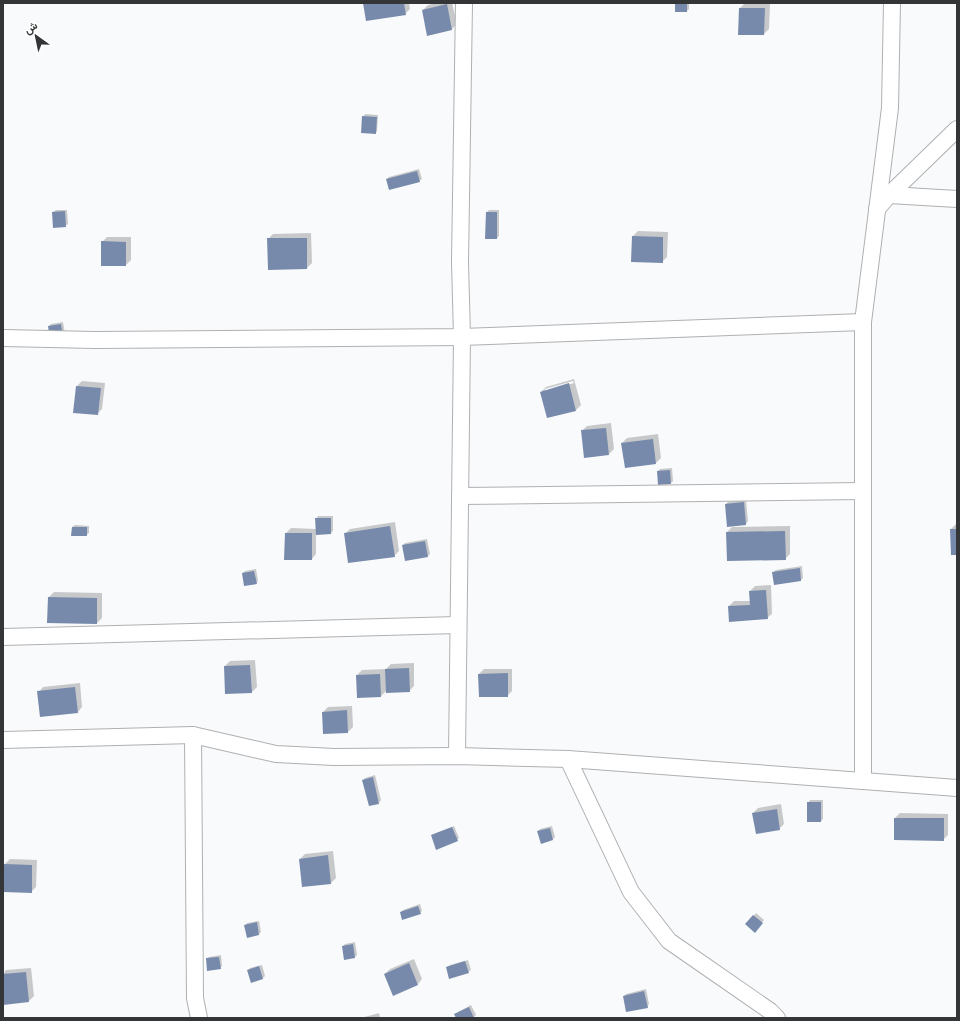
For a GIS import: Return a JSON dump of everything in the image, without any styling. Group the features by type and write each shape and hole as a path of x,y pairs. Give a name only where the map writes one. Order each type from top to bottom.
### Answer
{"street":[{"path":"457,756 462,337 460,262 464,3"},
{"path":"863,781 863,322 890,108 892,3"},
{"path":"877,209 889,194 957,129"},
{"path":"889,194 957,199"},
{"path":"3,338 95,340 462,337 863,322"},
{"path":"460,496 862,491"},
{"path":"3,637 458,625"},
{"path":"3,740 193,735 276,754 568,759 957,788"},
{"path":"193,735 196,998 199,1018"},
{"path":"568,759 631,892 669,941 767,1016"}],"building":[{"path":"363,3 404,3 406,15 366,21"},
{"path":"675,3 687,3 687,12 675,12"},
{"path":"447,4 452,30 427,36 422,10"},
{"path":"739,8 765,8 764,35 738,35"},
{"path":"362,116 377,117 376,134 361,133"},
{"path":"417,171 420,182 389,190 386,179"},
{"path":"65,211 66,227 53,228 52,212"},
{"path":"486,212 497,212 497,239 485,239"},
{"path":"632,236 663,237 663,263 631,262"},
{"path":"267,238 307,238 307,269 268,270"},
{"path":"101,241 126,242 126,266 101,266"},
{"path":"61,324 63,337 50,339 48,326"},
{"path":"569,383 576,411 547,418 540,392"},
{"path":"76,386 101,388 98,415 73,413"},
{"path":"606,428 609,455 584,458 581,430"},
{"path":"653,439 656,464 625,468 621,443"},
{"path":"670,470 671,484 658,485 657,471"},
{"path":"744,502 746,525 727,527 725,504"},
{"path":"315,518 331,518 331,534 316,535"},
{"path":"390,526 395,557 348,563 344,533"},
{"path":"72,527 87,527 87,536 71,536"},
{"path":"950,529 957,529 957,555 951,555"},
{"path":"785,531 786,560 727,561 726,532"},
{"path":"285,533 312,533 312,560 284,560"},
{"path":"425,541 428,557 405,561 402,545"},
{"path":"800,568 801,581 774,585 772,572"},
{"path":"254,571 257,584 244,586 242,573"},
{"path":"766,590 768,619 729,622 728,606 750,605 749,591"},
{"path":"48,597 97,598 97,624 47,623"},
{"path":"250,665 252,693 225,694 224,666"},
{"path":"409,668 410,692 386,693 385,669"},
{"path":"508,673 508,697 479,697 478,674"},
{"path":"380,674 381,697 357,698 356,675"},
{"path":"75,687 78,713 40,717 37,691"},
{"path":"347,710 348,733 323,734 322,712"},
{"path":"373,777 379,804 369,806 362,780"},
{"path":"807,802 821,802 821,822 807,822"},
{"path":"777,809 780,830 756,834 752,813"},
{"path":"894,818 944,818 944,841 894,840"},
{"path":"452,827 458,841 436,850 431,835"},
{"path":"550,828 553,840 541,844 537,831"},
{"path":"328,855 331,884 302,887 299,859"},
{"path":"4,864 32,865 32,893 3,892"},
{"path":"418,906 421,914 402,920 400,912"},
{"path":"753,915 763,923 755,933 745,924"},
{"path":"257,922 259,935 247,938 244,925"},
{"path":"353,944 355,958 344,960 342,946"},
{"path":"219,957 221,969 207,971 206,958"},
{"path":"465,961 469,973 449,979 446,967"},
{"path":"409,963 418,985 393,996 384,974"},
{"path":"259,966 263,979 251,983 247,970"},
{"path":"26,972 29,1002 3,1005 3,974"},
{"path":"644,991 648,1008 626,1012 623,996"},
{"path":"469,1007 474,1018 456,1018 454,1014"}]}
